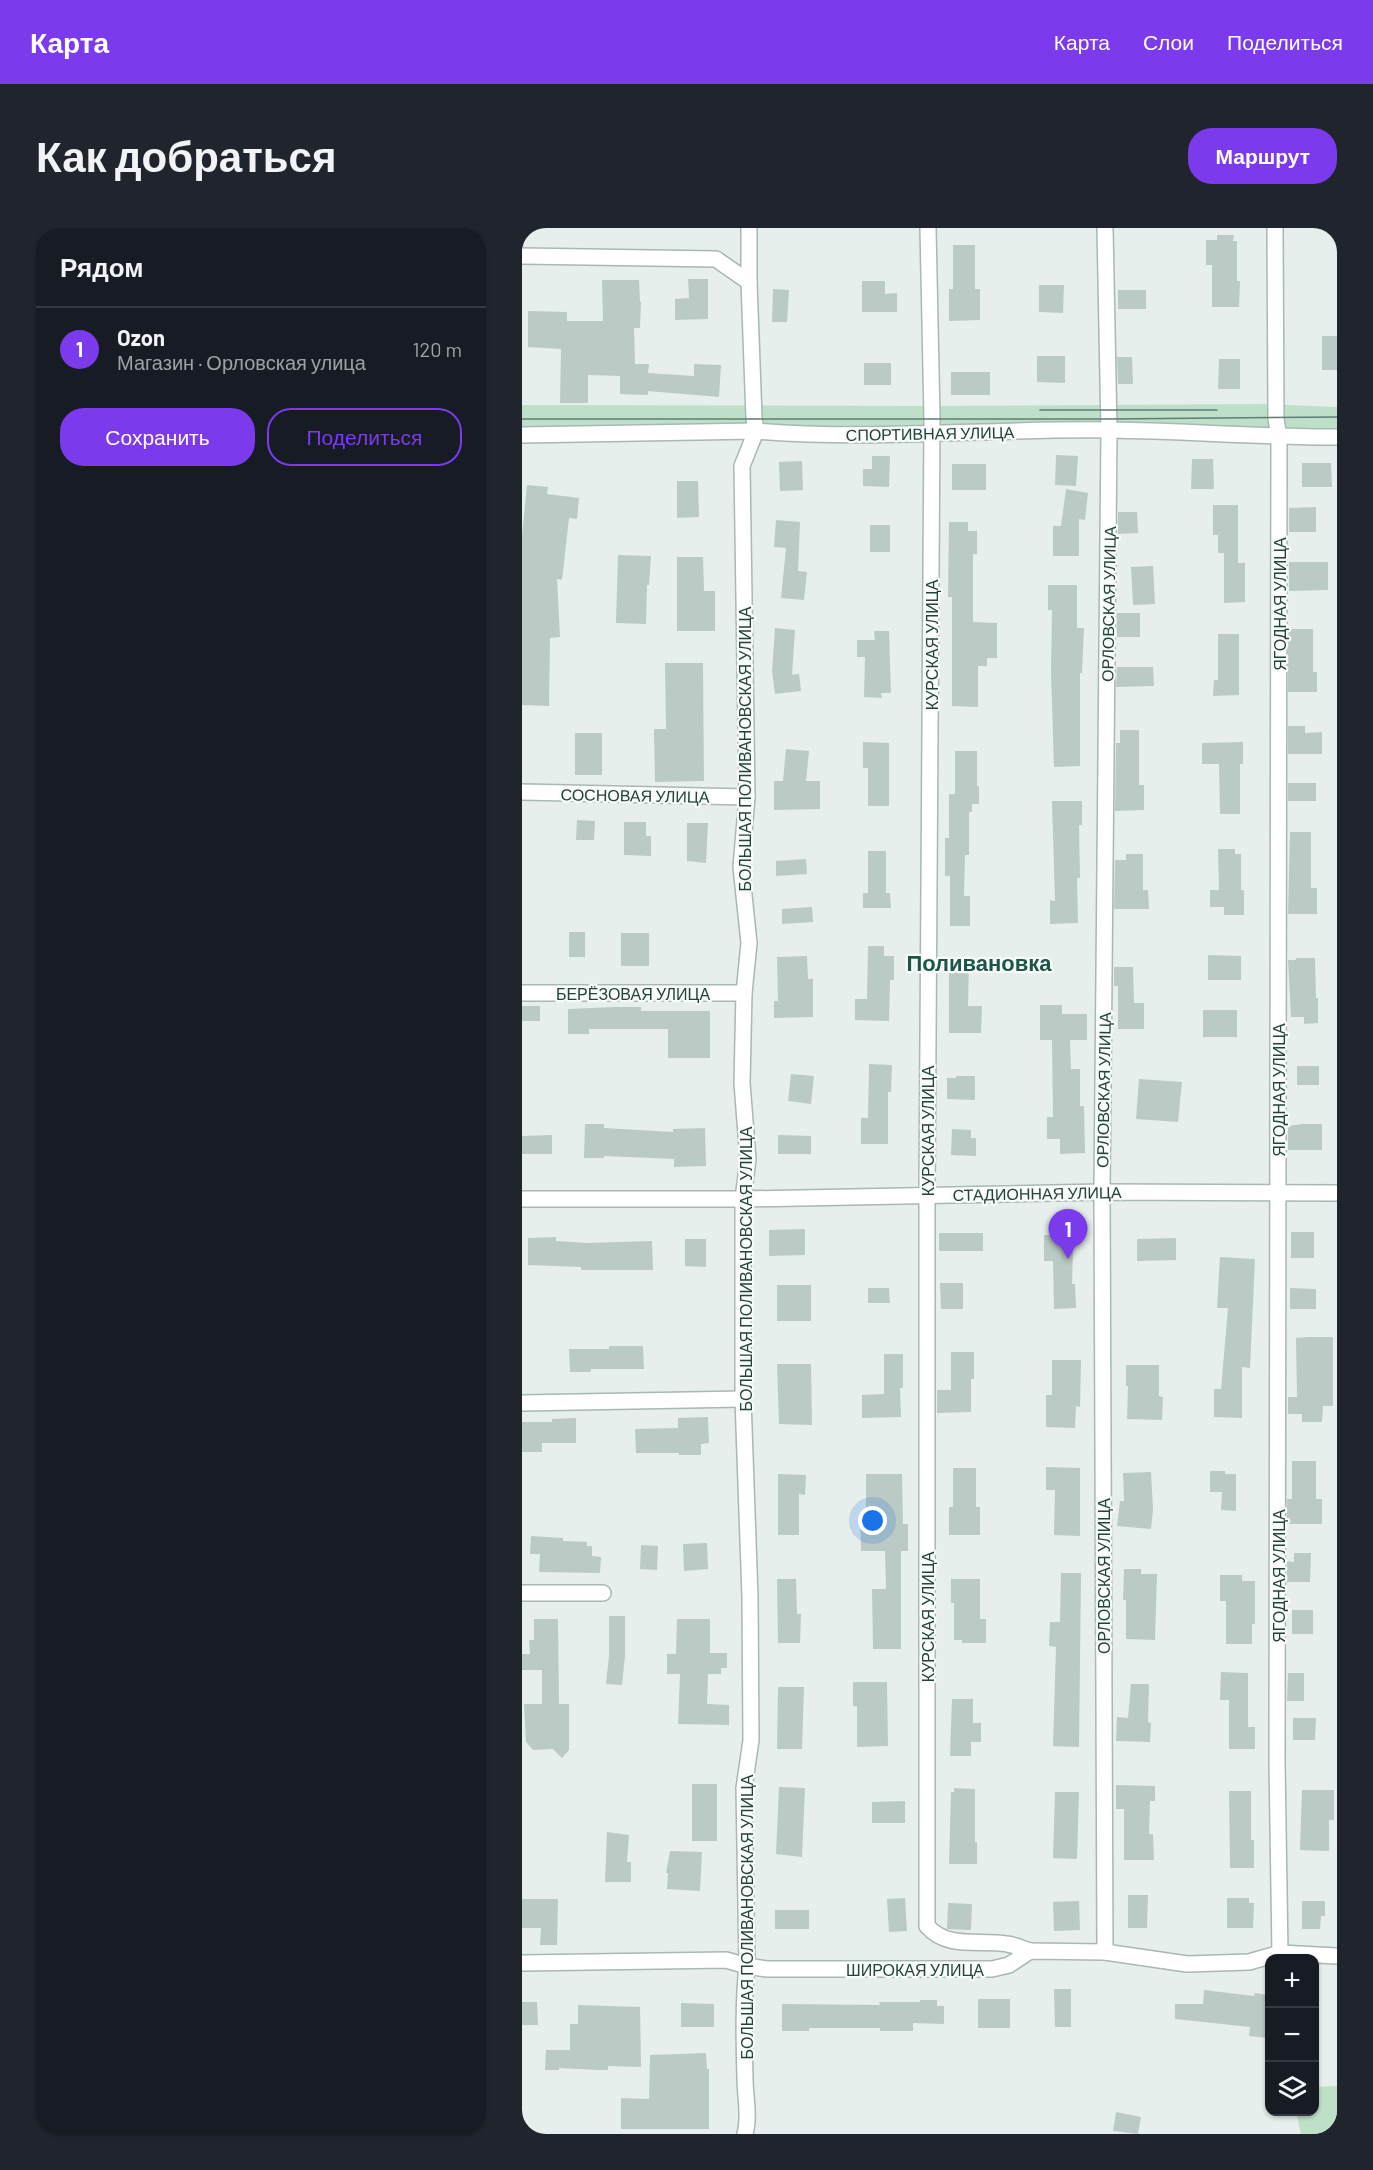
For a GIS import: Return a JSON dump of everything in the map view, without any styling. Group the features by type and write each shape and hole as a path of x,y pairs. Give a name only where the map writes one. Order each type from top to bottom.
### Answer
{"street":[{"name":"БОЛЬШАЯ ПОЛИВАНОВСКАЯ УЛИЦА","path":"744,2134 748,2123 745,2081 747,1966 744,1788 751,1740 750,1598 744,1399 743,1199 748,1159 742,1083 744,993 749,943 741,867 747,797 742,466 756,431 749,282 749,228"},
{"name":"КУРСКАЯ УЛИЦА","path":"928,228 932,434 927,1194 927,1926 940,1938 955,1942 1007,1944 1030,1952"},
{"name":"ОРЛОВСКАЯ УЛИЦА","path":"1105,228 1109,430 1102,1192 1105,1952"},
{"name":"ЯГОДНАЯ УЛИЦА","path":"1275,228 1276,419 1279,437 1277,1762 1280,1953"},
{"path":"522,256 716,259 749,282"},
{"name":"СПОРТИВНАЯ УЛИЦА","path":"522,435 756,431 787,434 932,434 1109,430 1337,437"},
{"path":"522,444 540,435"},
{"name":"СОСНОВАЯ УЛИЦА","path":"522,792 747,797"},
{"name":"БЕРЁЗОВАЯ УЛИЦА","path":"522,993 744,993"},
{"name":"СТАДИОННАЯ УЛИЦА","path":"522,1199 743,1199 1102,1192 1337,1193"},
{"path":"522,1403 744,1399"},
{"path":"522,1593 603,1593"},
{"name":"ШИРОКАЯ УЛИЦА","path":"522,1963 726,1960 747,1966 779,1969 992,1969 1009,1965 1030,1952 1105,1952 1187,1964 1249,1962 1280,1953 1337,1956"}],"green space":[{"path":"1265,404 1337,407 1337,434 522,427 522,405"},
{"path":"1337,2086 1337,2134 1301,2134 1297,2116 1319,2116 1319,2087"}],"building":[{"path":"1217,235 1234,235 1233,241 1237,241 1239,307 1212,307 1212,265 1206,265 1206,240 1217,240"},
{"path":"953,245 975,245 975,289 980,289 980,320 949,321 949,289 953,289"},
{"path":"688,279 708,279 708,319 675,320 675,299 689,298"},
{"path":"602,280 639,280 640,328 634,328 635,364 649,364 648,373 694,376 694,364 721,365 719,397 648,391 648,395 620,394 620,376 588,375 588,403 560,403 561,349 528,347 528,311 567,312 567,321 603,321"},
{"path":"862,281 885,281 885,294 897,293 897,312 862,312"},
{"path":"1039,285 1064,285 1063,313 1039,312"},
{"path":"773,289 789,290 787,322 772,322"},
{"path":"1118,290 1146,290 1146,309 1118,309"},
{"path":"1322,336 1337,336 1337,370 1322,370"},
{"path":"1037,356 1065,356 1065,383 1037,382"},
{"path":"1117,357 1132,357 1133,384 1118,384"},
{"path":"1219,359 1240,359 1240,389 1218,389"},
{"path":"864,363 891,363 891,385 864,385"},
{"path":"951,372 990,372 990,395 951,395"},
{"path":"1056,455 1078,456 1076,486 1055,485"},
{"path":"872,456 890,456 889,487 863,486 863,469 872,469"},
{"path":"1192,459 1213,459 1214,489 1191,489"},
{"path":"802,461 803,490 780,491 779,462"},
{"path":"1302,463 1331,463 1332,487 1302,487"},
{"path":"952,464 986,464 986,490 952,490"},
{"path":"677,481 698,481 699,517 677,518"},
{"path":"527,485 548,487 547,494 579,498 577,519 569,518 562,580 557,579 560,637 550,638 549,706 522,705 522,536"},
{"path":"1066,489 1088,493 1085,520 1079,519 1079,556 1053,556 1053,526 1061,526"},
{"path":"1213,505 1238,505 1238,563 1245,563 1245,602 1224,603 1224,553 1218,553 1218,535 1213,535"},
{"path":"1316,507 1316,532 1289,532 1289,508"},
{"path":"1118,512 1137,512 1138,533 1118,534"},
{"path":"776,520 800,522 798,571 807,572 804,600 781,598 786,548 774,547"},
{"path":"949,522 968,522 968,531 977,531 977,554 973,554 973,622 997,623 997,658 987,658 987,666 978,666 978,707 952,706 952,597 948,597"},
{"path":"870,525 890,525 890,552 870,552"},
{"path":"618,555 651,556 649,585 647,585 646,624 616,623"},
{"path":"677,557 703,557 704,591 715,591 715,631 677,631"},
{"path":"1289,562 1328,562 1328,590 1289,591"},
{"path":"1153,566 1155,604 1133,605 1131,567"},
{"path":"1048,585 1077,585 1077,628 1084,628 1082,673 1080,673 1080,766 1054,767 1052,610 1048,610"},
{"path":"1117,613 1140,613 1140,637 1117,637"},
{"path":"775,628 795,630 792,675 799,674 801,691 775,694 772,671"},
{"path":"1288,629 1313,629 1313,672 1317,672 1317,692 1288,692"},
{"path":"874,631 889,631 891,693 881,693 882,698 864,697 865,657 857,657 857,640 875,640"},
{"path":"1218,634 1239,634 1239,695 1213,696 1214,680 1218,680"},
{"path":"665,663 703,663 704,781 655,782 654,729 666,729"},
{"path":"1117,667 1153,667 1154,686 1116,687"},
{"path":"1288,726 1305,726 1305,733 1322,732 1322,754 1288,754"},
{"path":"1120,730 1139,730 1139,785 1144,785 1144,810 1115,811 1116,743 1120,743"},
{"path":"575,733 602,733 602,775 575,775"},
{"path":"863,742 889,743 889,806 868,806 868,768 863,768"},
{"path":"1243,742 1243,764 1240,764 1240,814 1220,814 1219,764 1202,764 1202,743"},
{"path":"786,749 809,751 806,781 820,781 820,809 774,810 774,781 783,781"},
{"path":"955,751 977,751 979,804 972,804 972,812 969,812 969,855 965,855 964,896 970,896 970,926 950,926 950,876 945,876 945,838 949,838 949,794 955,794"},
{"path":"1288,783 1316,783 1316,801 1288,801"},
{"path":"1052,801 1082,801 1082,825 1079,825 1080,878 1077,878 1078,923 1050,924 1050,900 1055,901"},
{"path":"577,820 595,821 594,840 576,840"},
{"path":"624,822 646,822 646,836 651,836 651,856 624,855"},
{"path":"687,823 708,823 706,863 687,861"},
{"path":"1290,832 1311,832 1311,888 1317,888 1317,914 1288,914"},
{"path":"1218,849 1235,849 1235,854 1241,854 1244,915 1224,915 1224,907 1210,907 1210,890 1219,890"},
{"path":"868,851 886,851 886,893 890,893 891,908 863,908 863,893 868,893"},
{"path":"1126,854 1143,854 1143,890 1148,890 1149,909 1114,909 1115,860 1126,860"},
{"path":"806,859 807,874 776,876 776,861"},
{"path":"812,907 813,922 782,924 782,909"},
{"path":"569,932 585,932 585,957 569,957"},
{"path":"621,933 649,933 649,966 621,966"},
{"path":"868,946 884,946 884,956 894,956 894,980 890,980 889,1021 855,1020 855,999 867,999"},
{"path":"1208,955 1241,956 1241,980 1208,980"},
{"path":"807,956 808,979 813,979 813,1017 774,1018 774,1001 778,1001 777,957"},
{"path":"1296,958 1315,958 1318,1023 1304,1024 1304,1017 1291,1017 1288,960 1296,960"},
{"path":"949,960 969,960 968,1006 982,1006 981,1033 949,1033"},
{"path":"1114,967 1133,967 1134,1003 1144,1003 1144,1029 1118,1029 1118,986 1114,986"},
{"path":"1040,1005 1062,1005 1062,1014 1087,1014 1087,1040 1070,1040 1071,1069 1080,1069 1080,1106 1084,1106 1085,1153 1060,1154 1060,1139 1047,1139 1047,1117 1053,1117 1052,1040 1040,1040"},
{"path":"522,1006 540,1006 540,1021 522,1021"},
{"path":"641,1007 641,1011 710,1011 710,1058 668,1058 668,1029 589,1029 589,1034 568,1034 568,1009"},
{"path":"1203,1010 1237,1010 1237,1037 1203,1037"},
{"path":"869,1064 892,1065 891,1092 888,1092 888,1144 861,1144 861,1118 868,1118"},
{"path":"1297,1066 1319,1066 1319,1085 1297,1085"},
{"path":"791,1074 814,1076 811,1104 788,1101"},
{"path":"956,1076 975,1076 975,1100 947,1099 947,1078 956,1078"},
{"path":"1139,1079 1182,1082 1178,1122 1136,1119"},
{"path":"585,1124 604,1124 604,1128 673,1132 673,1129 705,1128 706,1166 674,1167 674,1159 604,1156 604,1158 584,1158"},
{"path":"1322,1124 1322,1150 1288,1150 1288,1126"},
{"path":"952,1129 971,1130 971,1138 976,1138 976,1156 951,1155"},
{"path":"552,1135 552,1154 522,1154 522,1136"},
{"path":"778,1135 811,1136 811,1154 778,1154"},
{"path":"805,1229 805,1255 769,1256 769,1230"},
{"path":"1291,1232 1314,1232 1314,1258 1291,1258"},
{"path":"939,1233 983,1233 983,1251 939,1251"},
{"path":"1044,1235 1069,1235 1069,1248 1073,1248 1072,1284 1075,1284 1076,1308 1054,1309 1053,1261 1044,1261"},
{"path":"556,1237 556,1241 587,1243 652,1241 653,1270 581,1270 581,1267 528,1265 528,1238"},
{"path":"1176,1238 1176,1260 1137,1261 1137,1239"},
{"path":"685,1239 706,1239 706,1267 685,1266"},
{"path":"1220,1257 1255,1259 1250,1368 1242,1367 1242,1418 1214,1417 1214,1389 1221,1389 1228,1308 1217,1308"},
{"path":"940,1283 963,1283 963,1309 941,1309"},
{"path":"777,1285 811,1285 811,1321 777,1321"},
{"path":"868,1288 889,1288 890,1303 868,1303"},
{"path":"1290,1288 1316,1289 1316,1309 1290,1309"},
{"path":"1333,1337 1333,1406 1323,1406 1322,1422 1302,1422 1302,1414 1288,1414 1288,1397 1297,1397 1296,1338"},
{"path":"609,1346 643,1346 644,1369 591,1369 591,1372 570,1372 569,1349 609,1349"},
{"path":"951,1352 974,1352 971,1412 937,1413 937,1390 951,1390"},
{"path":"884,1354 903,1354 903,1388 900,1388 901,1417 862,1418 862,1395 884,1394"},
{"path":"1052,1360 1081,1360 1080,1407 1076,1406 1075,1428 1046,1427 1046,1395 1052,1395"},
{"path":"777,1364 811,1364 812,1425 779,1424"},
{"path":"1126,1365 1159,1365 1159,1396 1163,1397 1162,1420 1127,1419"},
{"path":"708,1417 709,1443 701,1444 701,1455 636,1453 635,1429 678,1428 678,1418"},
{"path":"576,1418 576,1443 542,1443 542,1452 522,1452 522,1422 552,1422 552,1419"},
{"path":"1292,1461 1316,1461 1316,1499 1322,1499 1322,1524 1287,1524 1287,1499 1292,1499"},
{"path":"1046,1467 1080,1468 1080,1536 1054,1535 1055,1490 1046,1490"},
{"path":"953,1468 976,1468 976,1507 980,1507 980,1535 949,1535 949,1507 953,1507"},
{"path":"1210,1471 1236,1474 1236,1511 1221,1510 1222,1492 1210,1492"},
{"path":"1151,1472 1153,1510 1151,1529 1117,1526 1120,1501 1124,1501 1123,1473"},
{"path":"778,1474 806,1475 805,1495 799,1494 799,1535 778,1535"},
{"path":"866,1474 902,1474 903,1524 908,1524 908,1551 901,1551 901,1649 873,1649 872,1589 886,1589 885,1551 861,1551 860,1514 866,1514"},
{"path":"531,1536 587,1542 587,1546 592,1546 592,1556 601,1557 600,1573 539,1572 540,1554 530,1554"},
{"path":"707,1543 708,1569 684,1571 683,1544"},
{"path":"641,1545 658,1546 657,1570 640,1569"},
{"path":"1294,1553 1311,1553 1310,1582 1287,1582 1287,1561 1294,1562"},
{"path":"1124,1569 1141,1569 1141,1574 1157,1574 1155,1640 1126,1639 1126,1600 1123,1600"},
{"path":"1061,1573 1081,1573 1079,1747 1053,1746 1056,1647 1049,1646 1050,1622 1060,1622"},
{"path":"1220,1575 1242,1575 1242,1581 1255,1581 1255,1624 1252,1624 1252,1644 1226,1644 1226,1601 1220,1601"},
{"path":"777,1579 796,1579 797,1614 801,1614 800,1643 778,1643"},
{"path":"951,1579 980,1579 980,1619 986,1619 986,1643 962,1643 962,1640 954,1640 954,1603 951,1603"},
{"path":"1292,1610 1313,1610 1313,1634 1292,1634"},
{"path":"609,1616 625,1616 622,1685 606,1684"},
{"path":"534,1619 558,1619 559,1704 569,1704 569,1750 562,1758 553,1749 533,1750 526,1742 524,1704 542,1704 542,1670 522,1670 522,1654 530,1654 529,1640 534,1640"},
{"path":"677,1619 710,1619 710,1653 727,1653 727,1668 721,1668 721,1674 708,1674 707,1704 729,1705 729,1725 678,1724 680,1674 667,1674 667,1654 676,1654"},
{"path":"1221,1672 1248,1673 1248,1727 1255,1727 1255,1749 1229,1749 1229,1700 1220,1700"},
{"path":"1288,1673 1304,1673 1304,1701 1287,1701"},
{"path":"853,1682 887,1682 888,1746 857,1747 857,1706 853,1706"},
{"path":"1131,1684 1149,1684 1150,1742 1116,1741 1117,1717 1128,1718"},
{"path":"778,1687 804,1687 802,1749 777,1749"},
{"path":"952,1699 973,1699 973,1723 981,1723 981,1742 971,1742 971,1756 950,1756"},
{"path":"1293,1718 1316,1718 1315,1740 1293,1740"},
{"path":"692,1784 717,1784 717,1841 692,1841"},
{"path":"1116,1785 1155,1786 1155,1801 1150,1801 1149,1834 1153,1834 1154,1860 1124,1860 1124,1809 1116,1809"},
{"path":"779,1787 805,1788 802,1857 776,1854"},
{"path":"954,1788 975,1789 977,1864 949,1864 951,1792 954,1792"},
{"path":"1302,1790 1334,1790 1334,1820 1329,1820 1329,1851 1300,1850"},
{"path":"1229,1791 1251,1791 1251,1840 1254,1840 1254,1868 1230,1868"},
{"path":"1055,1792 1079,1792 1077,1859 1053,1858"},
{"path":"905,1801 905,1823 872,1823 872,1802"},
{"path":"607,1832 629,1835 627,1862 631,1862 631,1882 605,1882"},
{"path":"670,1851 702,1852 700,1891 667,1889 668,1873 666,1873"},
{"path":"1128,1895 1148,1895 1147,1928 1128,1928"},
{"path":"905,1898 907,1931 889,1932 887,1899"},
{"path":"1227,1898 1249,1898 1249,1903 1254,1903 1253,1928 1227,1928"},
{"path":"522,1899 558,1899 557,1945 540,1945 541,1928 522,1928"},
{"path":"1079,1901 1080,1930 1054,1931 1053,1902"},
{"path":"1302,1901 1325,1901 1325,1916 1321,1916 1320,1929 1302,1929"},
{"path":"948,1903 972,1904 971,1930 947,1929"},
{"path":"775,1910 809,1910 809,1929 775,1929"},
{"path":"1054,1989 1071,1989 1071,2027 1055,2027"},
{"path":"1204,1990 1254,1996 1255,1993 1265,1994 1265,2038 1249,2036 1250,2027 1175,2019 1175,2004 1203,2004"},
{"path":"978,1999 1010,1999 1010,2028 978,2028"},
{"path":"920,2000 937,2000 937,2006 944,2006 944,2024 913,2023 913,2031 880,2031 880,2028 809,2028 809,2031 782,2031 782,2004 880,2005 879,2002 920,2002"},
{"path":"522,2002 537,2002 538,2025 522,2025"},
{"path":"681,2003 714,2004 714,2027 681,2027"},
{"path":"578,2005 640,2007 641,2067 608,2066 608,2070 559,2068 559,2070 545,2070 546,2050 570,2050 570,2024 578,2024"},
{"path":"706,2053 707,2069 709,2069 709,2129 621,2129 621,2098 649,2099 650,2055"},
{"path":"1116,2112 1141,2117 1138,2134 1113,2131"}],"tram line":[{"path":"1040,410 1217,410"},
{"path":"522,419 1337,417"}],"place":[{"name":"Ozon","path":"1068,1259"}],"district":[{"name":"Поливановка","path":"979,962"}]}
